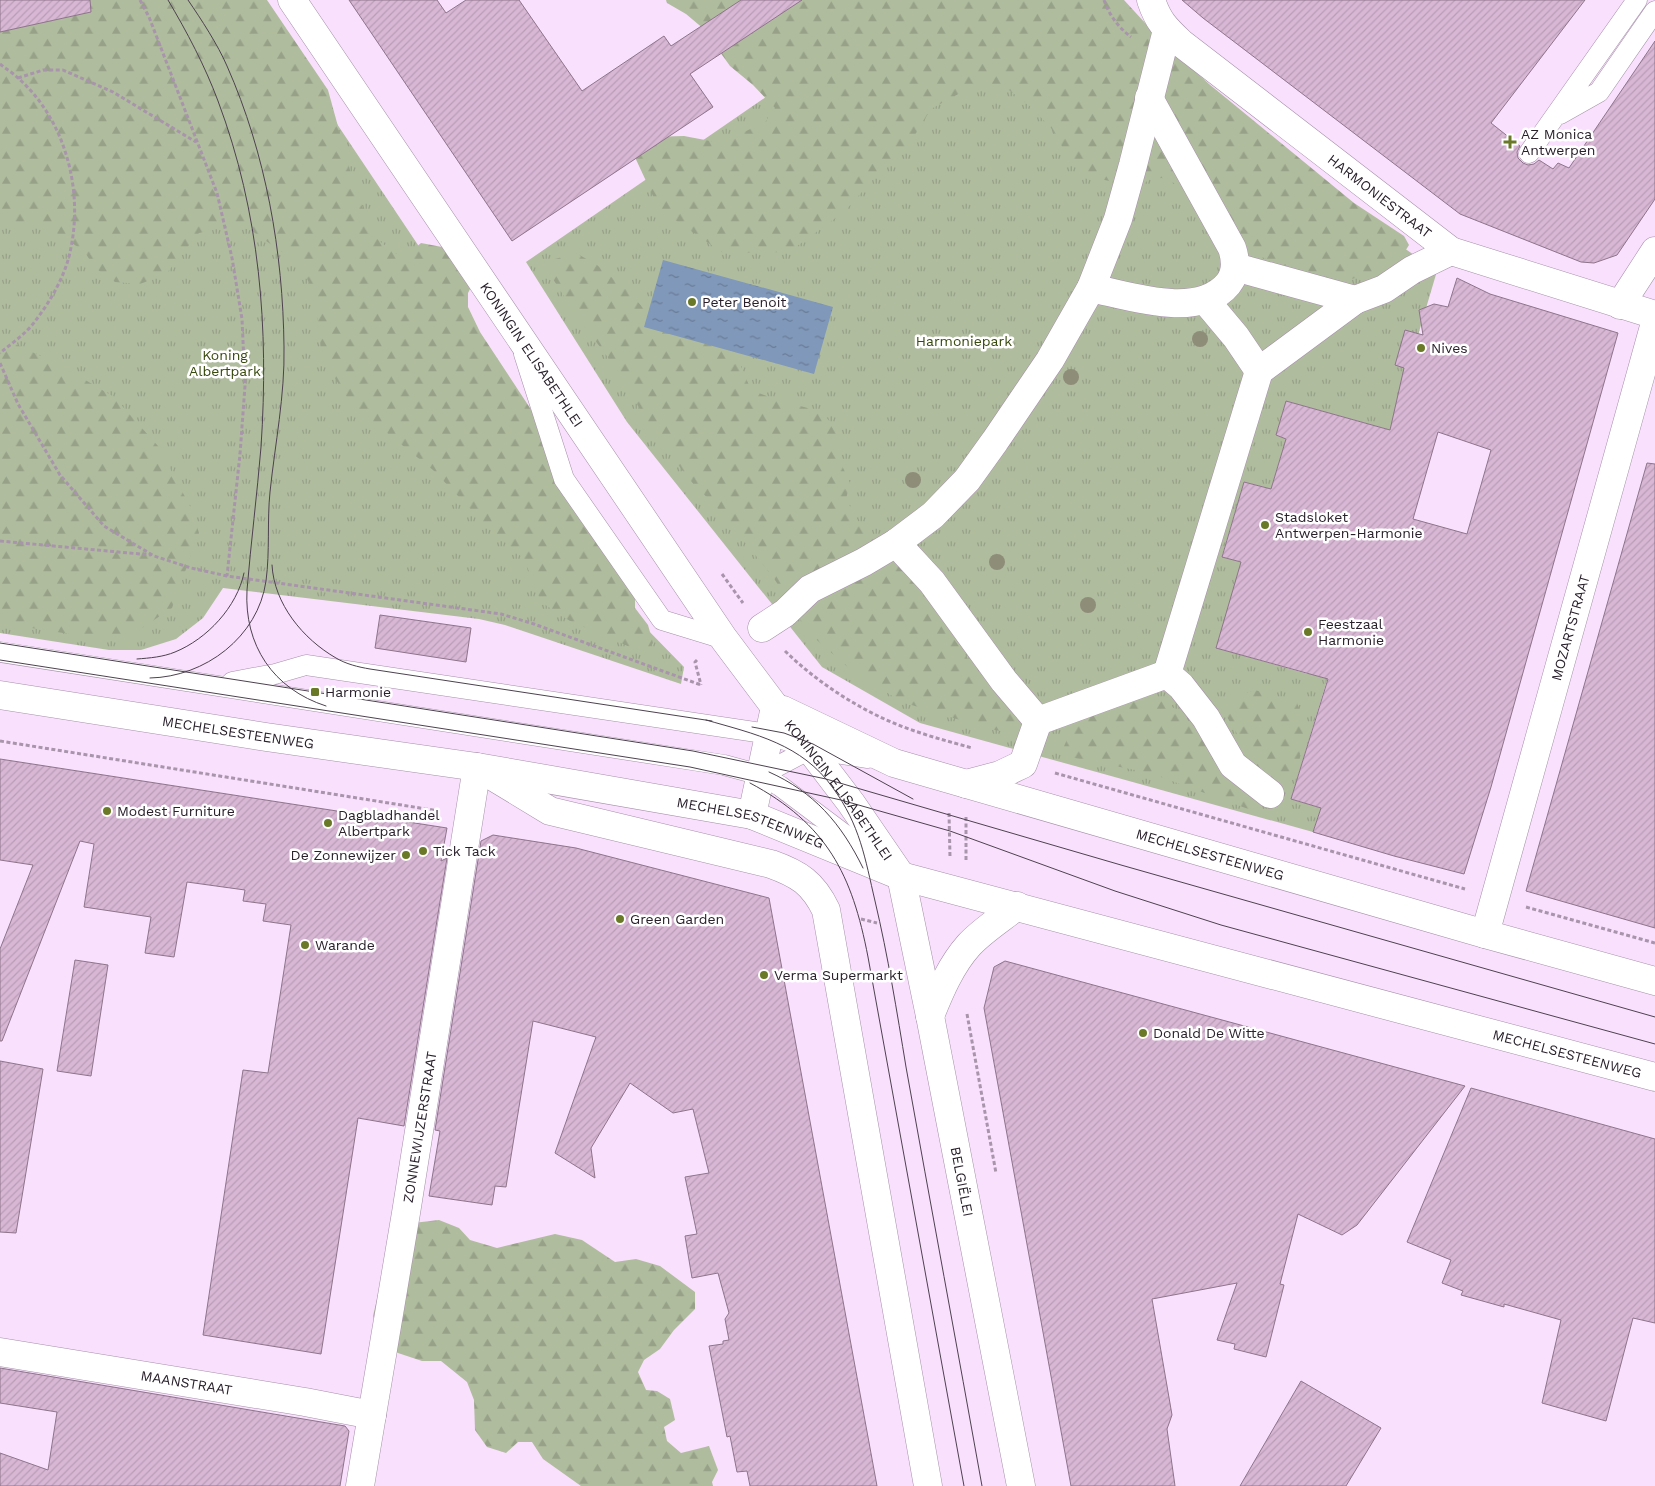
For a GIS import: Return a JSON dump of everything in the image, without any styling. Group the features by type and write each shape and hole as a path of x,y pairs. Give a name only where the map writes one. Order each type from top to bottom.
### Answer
{"street":[{"name":"KONINGIN ELISABETHLEI","path":"292,0 724,639 864,820 901,876"},
{"name":"HARMONIESTRAAT","path":"1151,0 1156,16 1181,43 1451,251 1655,315"},
{"path":"762,628 785,613 810,589 864,562 896,543 933,516 967,480 995,442 1050,360 1091,288 1118,220 1134,165 1167,30"},
{"path":"1091,288 1168,304 1187,304 1205,300 1222,291 1232,279 1235,256 1232,248 1149,98"},
{"path":"1167,674 1259,371 1355,300 1384,289 1412,270 1451,251"},
{"path":"1620,305 1655,252"},
{"path":"1235,267 1355,300"},
{"path":"1205,300 1236,337 1259,371"},
{"name":"MOZARTSTRAAT","path":"1486,934 1655,323"},
{"path":"896,543 932,582 1004,681 1038,721"},
{"path":"1038,721 1167,674"},
{"path":"1167,674 1180,686 1206,718 1233,765 1270,794"},
{"name":"MECHELSESTEENWEG","path":"0,695 266,737 477,767 752,815 901,876 1655,1078"},
{"name":"KONINGIN ELISABETHLEI","path":"752,815 775,706"},
{"name":"MECHELSESTEENWEG","path":"775,706 894,763 1655,981"},
{"path":"958,782 1000,774 1023,764 1038,721"},
{"name":"MECHELSESTEENWEG","path":"477,767 550,811 771,864 790,871 805,881 822,902"},
{"name":"ZONNEWIJZERSTRAAT","path":"360,1486 477,767"},
{"name":"BELGIËLEI","path":"901,876 1021,1486"},
{"path":"822,902 928,1486"},
{"path":"930,1016 939,992 954,965 968,947 981,934 1017,906"},
{"name":"MAANSTRAAT","path":"0,1352 372,1415"}],"lane":[{"path":"1529,153 1637,0"},
{"path":"1554,118 1599,92 1655,11"},
{"path":"517,333 564,479 662,620 724,639"},
{"path":"0,652 724,765 761,775 780,786 901,876"},
{"path":"218,685 275,674 306,665 769,734 810,749 894,763"},
{"path":"761,775 810,749"}],"path":[{"path":"140,0 149,17 217,193 232,258 242,319 245,386 227,576"},
{"path":"0,64 18,78 35,96 51,118 70,166 75,206 70,253 56,289 35,322 0,354"},
{"path":"18,78 43,70 63,70 113,92 196,142"},
{"path":"0,363 18,404 60,475 104,526 154,556"},
{"path":"0,541 154,556 191,568 227,576 501,614 534,624 701,685"},
{"path":"762,628 802,668 851,701 920,733 977,750"},
{"path":"0,741 469,816"},
{"path":"949,741 958,782 958,892"},
{"path":"1023,764 1655,944"},
{"path":"958,782 958,892"},
{"path":"822,902 912,932"},
{"path":"966,1009 996,1175"}],"green space":[{"name":"Koning Albertpark","path":"0,0 254,0 501,369 627,603 642,624 684,667 681,684 505,625 479,619 223,588 203,618 176,639 141,650 109,650 0,633"},
{"path":"0,0 267,0 328,90 356,192 375,237 395,254 408,254 421,243 442,247 454,257 473,283 468,293 468,307 480,332 530,408 635,595 635,608 648,625 653,643 648,649 639,651 570,621 541,602 524,559 484,523 433,470 351,404 322,357 314,292 299,264 252,231 236,225 199,233 166,274 140,284 115,282 95,268 84,251 55,232 33,222 0,222"},
{"path":"666,0 1124,0 1157,36 1209,84 1354,203 1404,236 1409,245 1402,256 1373,273 1348,280 1326,278 1273,262 1213,235 1186,192 1174,183 1162,178 1149,179 1140,188 1096,178 1067,155 1051,128 1031,107 1005,87 973,86 931,109 908,146 877,175 845,211 789,252 723,253 659,209 633,153 650,137 684,136 721,143 765,122 775,108 753,85 730,66 715,45 711,35 686,14 667,3"},
{"name":"Harmoniepark","path":"907,0 1127,13 1318,188 1437,271 1390,430 1286,401 1276,435 1286,439 1271,489 1244,482 1222,556 1250,565 1217,648 1308,674 1310,672 1328,677 1291,799 1321,808 1313,832 920,723 822,667 627,422 526,262"},
{"path":"576,253 597,265 661,323 725,339 740,364 751,390 822,412 839,433 839,459 850,483 846,499 862,528 902,570 920,581 942,622 970,662 1021,721 1006,732 989,729 902,702 851,670 810,634 773,577 721,512 687,477 645,418 616,368 578,318 551,276 555,259"},
{"path":"0,337 60,365 114,397 158,446 192,510 199,533 172,608 127,638 95,638 0,623"},
{"path":"1255,690 1297,703 1305,723 1299,760 1290,783 1283,785 1259,770 1218,702"},
{"path":"1154,697 1181,712 1255,800 1251,810 1150,773 1060,755 1070,733 1096,711"},
{"path":"439,1220 459,1228 470,1240 497,1248 555,1234 582,1240 615,1262 636,1259 660,1266 695,1292 695,1309 674,1330 660,1349 644,1360 638,1372 646,1390 657,1391 670,1399 675,1420 664,1427 667,1441 681,1453 709,1446 718,1470 712,1482 713,1486 581,1486 543,1459 532,1442 518,1442 506,1453 487,1447 475,1430 474,1400 467,1382 441,1361 422,1361 398,1353 381,1340 373,1316 385,1265 413,1223"}],"water":[{"path":"663,260 833,307 814,374 644,327"}],"building":[{"path":"0,0 90,0 91,12 0,32"},
{"path":"349,0 437,0 446,13 466,0 519,0 582,91 664,36 671,46 741,0 802,0 690,74 713,107 512,241"},
{"name":"AZ Monica Antwerpen","path":"1182,0 1585,0 1491,123 1520,146 1517,152 1518,158 1523,163 1528,165 1534,164 1539,160 1553,169 1558,163 1569,168 1655,41 1655,199 1617,255 1594,263 1581,262 1460,214"},
{"path":"1457,278 1490,294 1618,333 1491,787 1464,874 1313,832 1321,808 1291,799 1328,679 1216,648 1241,562 1222,557 1244,482 1271,489 1286,439 1276,435 1286,401 1390,430 1404,368 1395,365 1405,330 1423,335 1419,310 1434,304 1448,307","holes":["1438,432 1491,450 1467,534 1413,519"]},
{"path":"1647,463 1655,464 1655,928 1526,891"},
{"path":"380,615 471,628 466,662 375,648"},
{"path":"0,759 447,828 441,861 447,858 404,1126 358,1118 321,1354 203,1335 243,1070 268,1073 291,925 263,921 266,904 243,901 245,890 187,882 174,957 145,953 151,917 84,907 94,844 80,841 2,1041 0,1041 0,949 33,865 0,860"},
{"path":"493,835 576,848 769,898 877,1486 750,1486 747,1471 737,1472 730,1436 727,1437 709,1346 723,1344 723,1341 729,1340 725,1319 729,1313 718,1273 692,1278 685,1236 697,1234 685,1177 709,1173 693,1109 673,1113 630,1083 591,1148 595,1178 555,1153 596,1037 533,1021 506,1187 495,1186 492,1205 429,1196 440,1131 435,1130 481,841"},
{"path":"75,960 108,965 91,1076 57,1071"},
{"path":"1005,961 1465,1086 1357,1225 1342,1235 1298,1214 1280,1284 1284,1285 1266,1357 1234,1349 1235,1344 1217,1340 1237,1283 1152,1299 1172,1415 1167,1429 1175,1486 1071,1486 984,1008 994,967"},
{"path":"0,1061 43,1069 16,1233 0,1232"},
{"path":"1471,1088 1655,1139 1655,1323 1633,1318 1606,1421 1542,1403 1561,1320 1504,1304 1504,1307 1461,1295 1463,1291 1442,1283 1451,1260 1407,1242"},
{"path":"0,1368 345,1426 349,1431 340,1486 0,1486 0,1453 48,1470 57,1412 0,1403"},
{"path":"1301,1381 1381,1428 1346,1486 1240,1486"}],"tram line":[{"path":"168,0 189,37 207,75 232,143 244,186 258,271 264,358 261,447 247,590 247,610 251,629 257,646 277,676 307,698 326,706"},
{"path":"150,678 170,676 209,662 226,650 240,636 252,620 261,601 266,581 270,492 283,383 284,347 280,275 270,204 262,169 241,99 227,66 204,24 188,0"},
{"path":"272,565 278,593 292,619 312,641 348,664 370,669 712,721"},
{"path":"137,659 170,654 198,639 228,610 235,598 244,573"},
{"path":"0,643 693,751 826,779 1655,1017"},
{"path":"0,660 690,767 841,800 950,831 1115,891 1221,925 1655,1044"},
{"path":"706,720 760,736 792,751 807,761 821,773 833,788 850,815 856,829 868,870 888,963 982,1486"},
{"path":"752,727 784,733 813,744 913,799"},
{"path":"769,772 800,789 825,811 845,837 863,868"},
{"path":"750,783 777,799 799,816 817,834 832,854 844,876 854,901 868,957 964,1486"}],"place":[{"name":"AZ Monica Antwerpen","path":"1510,142"},
{"name":"Peter Benoit","path":"692,302"},
{"name":"Nives","path":"1421,348"},
{"name":"Stadsloket Antwerpen-Harmonie","path":"1265,525"},
{"name":"Feestzaal Harmonie","path":"1308,632"},
{"name":"Harmonie","path":"315,692"},
{"name":"Modest Furniture","path":"107,811"},
{"name":"Dagbladhandel Albertpark","path":"328,823"},
{"name":"Tick Tack","path":"423,851"},
{"name":"De Zonnewijzer","path":"406,855"},
{"name":"Green Garden","path":"620,919"},
{"name":"Warande","path":"305,945"},
{"name":"Verma Supermarkt","path":"764,975"},
{"name":"Donald De Witte","path":"1143,1033"}]}
